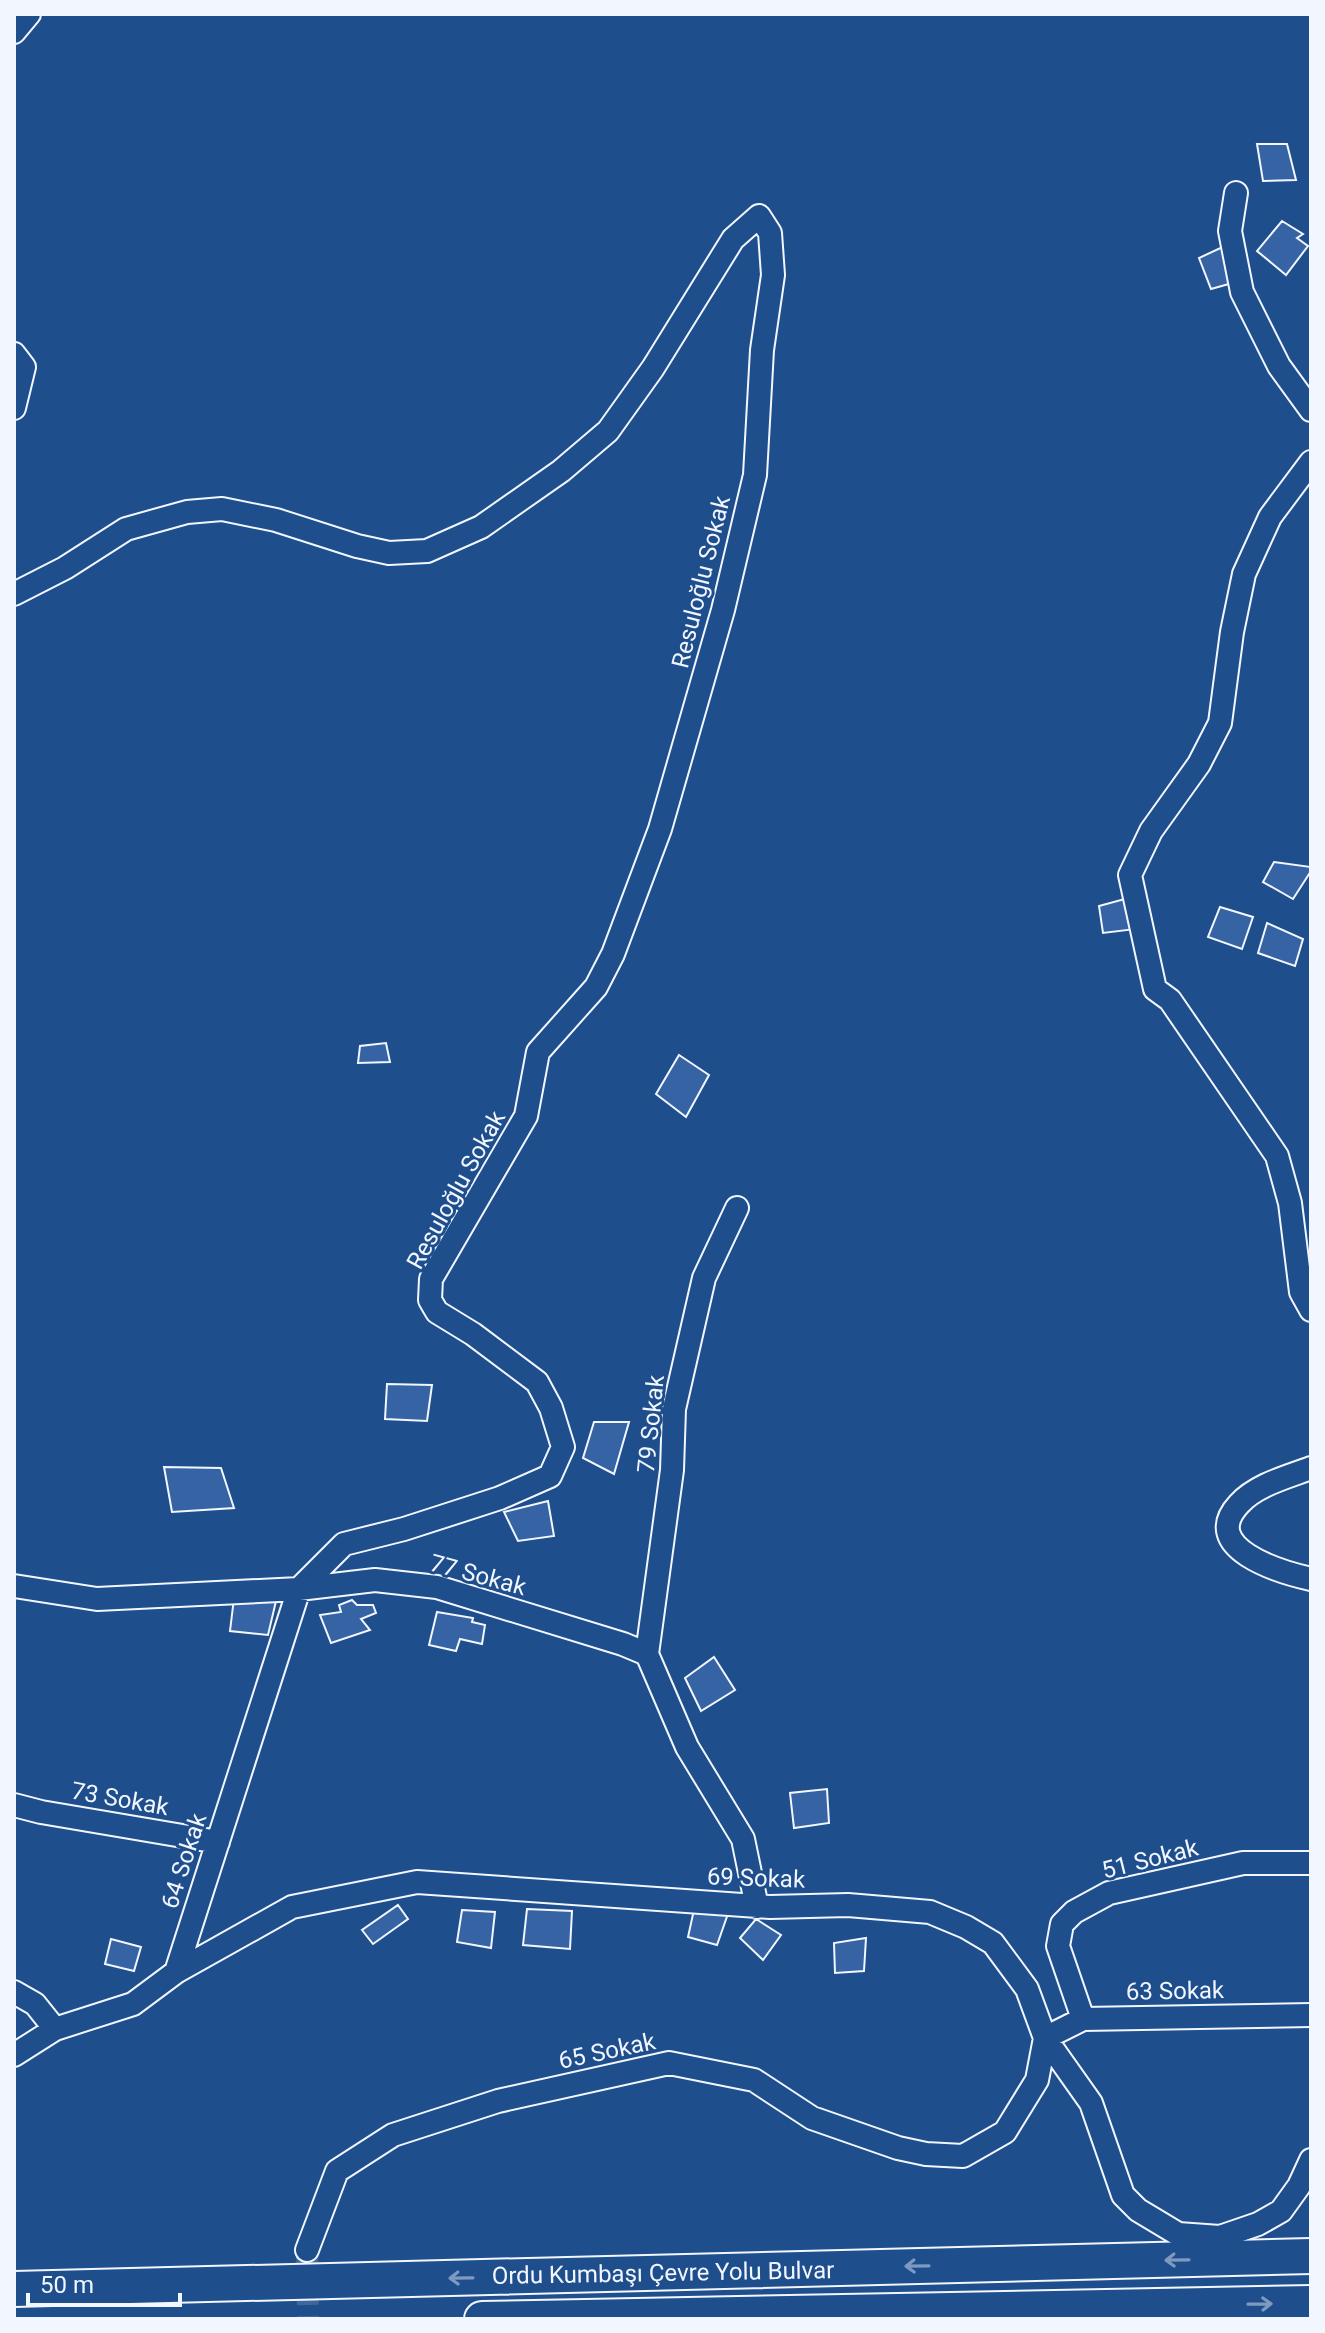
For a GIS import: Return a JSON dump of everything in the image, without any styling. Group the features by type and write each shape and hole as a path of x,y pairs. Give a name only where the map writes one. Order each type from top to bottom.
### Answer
{"highway":[{"name":"Ordu Kumbaşı Çevre Yolu Bulvar","path":"14,2289 1311,2256"},
{"name":"Ordu Kumbaşı Çevre Yolu Bulvar","path":"482,2319 1105,2313 1311,2303"},
{"path":"519,2319 527,2318"}],"street":[{"path":"14,32 29,14"},
{"path":"1236,193 1230,231 1242,292 1279,366 1311,410"},
{"name":"Resuloğlu Sokak","path":"14,594 65,568 126,529 187,512 222,509 276,520 389,553 427,551 481,527 561,471 608,431 653,368 733,239 759,216 770,233 773,275 762,350 755,475 723,610 660,829 613,954 596,987 538,1052 526,1116 431,1279 430,1300 437,1312 473,1334 537,1382 551,1408 563,1447 550,1476 500,1498 404,1529 344,1544 299,1589"},
{"path":"14,354 24,367 14,408"},
{"path":"1311,462 1270,517 1244,574 1232,632 1220,723 1199,764 1151,831 1130,875 1155,989 1170,1000 1277,1156 1290,1203 1301,1292 1311,1310"},
{"name":"79 Sokak","path":"647,1654 672,1470 674,1409 704,1278 737,1208"},
{"path":"1311,1468 1263,1487 1239,1504 1229,1521 1228,1532 1233,1545 1257,1562 1311,1579"},
{"name":"77 Sokak","path":"14,1586 97,1599 299,1589 375,1580 437,1587 647,1654"},
{"name":"64 Sokak","path":"176,1972 299,1589"},
{"path":"647,1654 687,1747 743,1839 757,1907"},
{"name":"73 Sokak","path":"14,1805 218,1842"},
{"name":"51 Sokak","path":"1083,2019 1058,1946 1062,1924 1074,1912 1109,1893 1243,1863 1311,1863"},
{"name":"69 Sokak","path":"176,1972 292,1907 417,1882 757,1907 848,1905 930,1912 966,1927 993,1943 1027,1989 1045,2038 1091,2103 1123,2195 1138,2210 1178,2234 1220,2237 1258,2224 1281,2211 1299,2186 1311,2160"},
{"path":"14,2055 55,2029 133,2004 176,1972"},
{"path":"14,1992 35,2004 55,2029"},
{"name":"63 Sokak","path":"1045,2038 1083,2019 1311,2015"},
{"name":"65 Sokak","path":"307,2250 337,2171 393,2135 498,2101 669,2063 754,2080 812,2118 898,2148 926,2154 963,2156 1005,2132 1037,2080 1045,2038"}],"building":[{"path":"1257,144 1287,144 1296,180 1263,181"},
{"path":"1282,221 1303,234 1297,238 1308,246 1286,275 1257,251"},
{"path":"1227,245 1236,282 1211,289 1199,258"},
{"path":"1274,862 1311,867 1293,899 1263,882"},
{"path":"1132,897 1136,929 1103,933 1099,906"},
{"path":"1220,907 1253,917 1242,949 1208,937"},
{"path":"1267,923 1303,939 1295,966 1258,953"},
{"path":"386,1043 390,1062 358,1063 360,1046"},
{"path":"679,1055 709,1075 686,1117 656,1094"},
{"path":"387,1384 432,1385 427,1421 385,1419"},
{"path":"594,1422 629,1422 614,1474 583,1458"},
{"path":"164,1467 221,1468 234,1508 172,1512"},
{"path":"548,1501 554,1536 518,1541 504,1512"},
{"path":"234,1598 276,1601 268,1635 230,1631"},
{"path":"352,1600 357,1605 373,1605 376,1613 361,1619 370,1630 331,1643 320,1615 341,1612 339,1605"},
{"path":"437,1612 473,1618 472,1622 485,1625 482,1644 460,1639 456,1651 429,1645"},
{"path":"714,1657 735,1690 701,1711 685,1678"},
{"path":"827,1789 829,1823 794,1828 790,1793"},
{"path":"398,1905 408,1919 373,1944 362,1930"},
{"path":"695,1905 730,1908 717,1945 688,1937"},
{"path":"527,1909 572,1911 570,1949 523,1945"},
{"path":"462,1910 495,1912 491,1948 457,1942"},
{"path":"756,1919 781,1935 763,1960 740,1938"},
{"path":"866,1938 864,1971 835,1973 834,1943"},
{"path":"111,1939 141,1947 134,1971 105,1964"}],"tunnel":[{"path":"307,2250 308,2319"}]}
